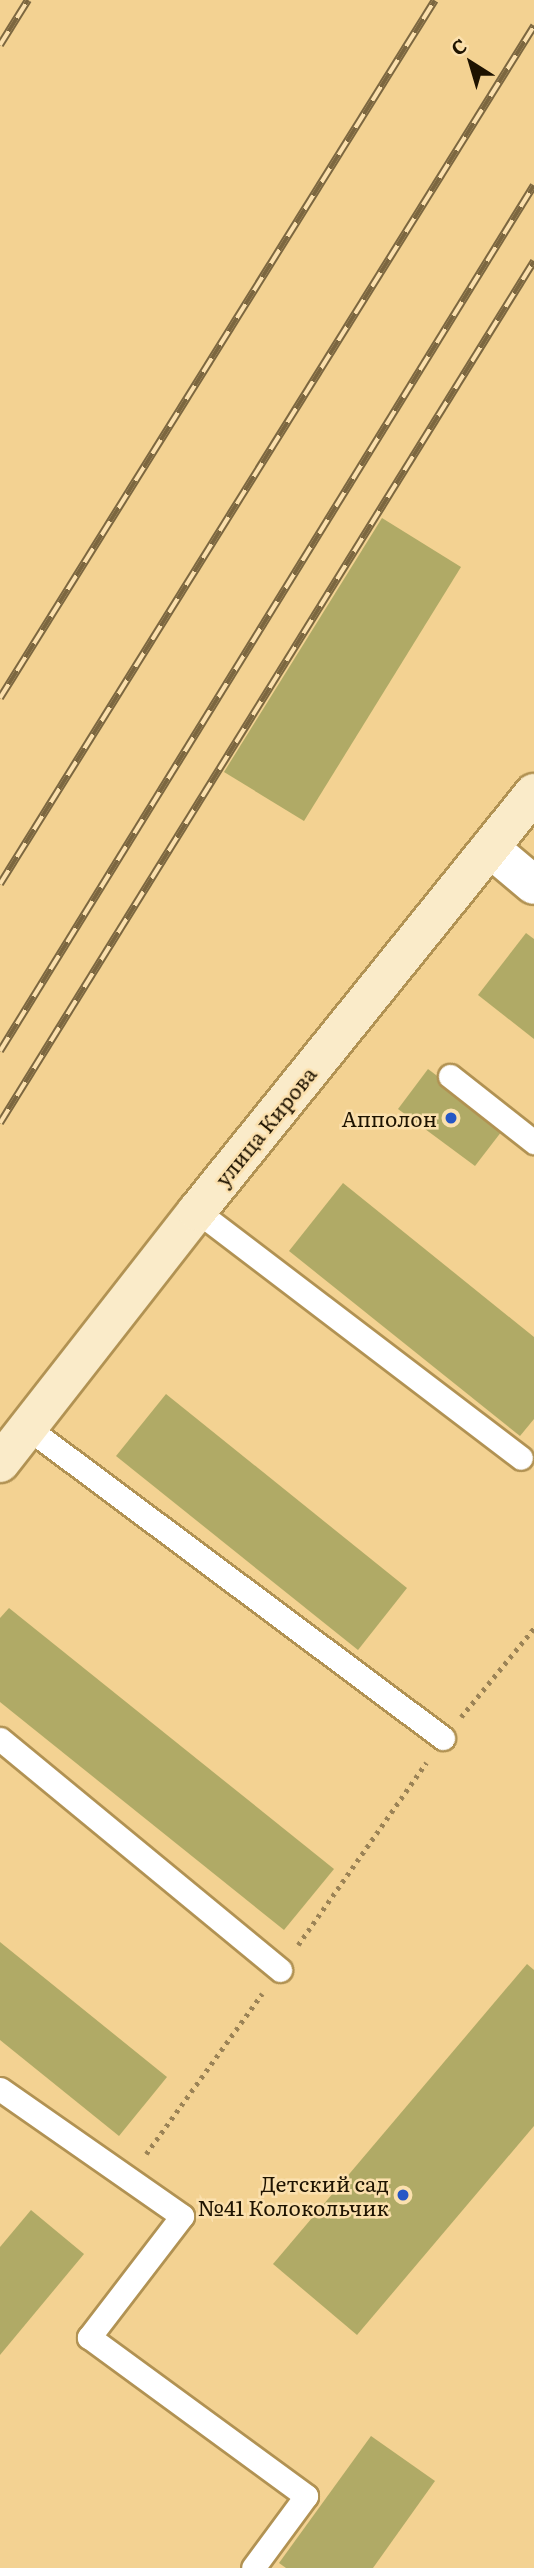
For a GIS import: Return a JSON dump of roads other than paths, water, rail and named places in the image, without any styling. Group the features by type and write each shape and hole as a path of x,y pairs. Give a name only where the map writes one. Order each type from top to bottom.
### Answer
{"main road":[{"name":"улица Кирова","path":"0,1463 197,1211 534,793"}],"street":[{"path":"489,848 534,886"}],"lane":[{"path":"450,1076 534,1142"},
{"path":"197,1211 521,1458"},
{"path":"28,1428 443,1738"},
{"path":"0,1740 280,1970"},
{"path":"0,2089 181,2216 89,2337 306,2496 253,2568"}],"railway":[{"path":"0,45 28,0"},
{"path":"0,698 435,0"},
{"path":"0,884 534,26"},
{"path":"0,1051 534,185"},
{"path":"0,1123 534,261"}],"place":[{"name":"Апполон","path":"451,1118"},
{"name":"Детский сад №41 Колокольчик","path":"403,2195"}]}
